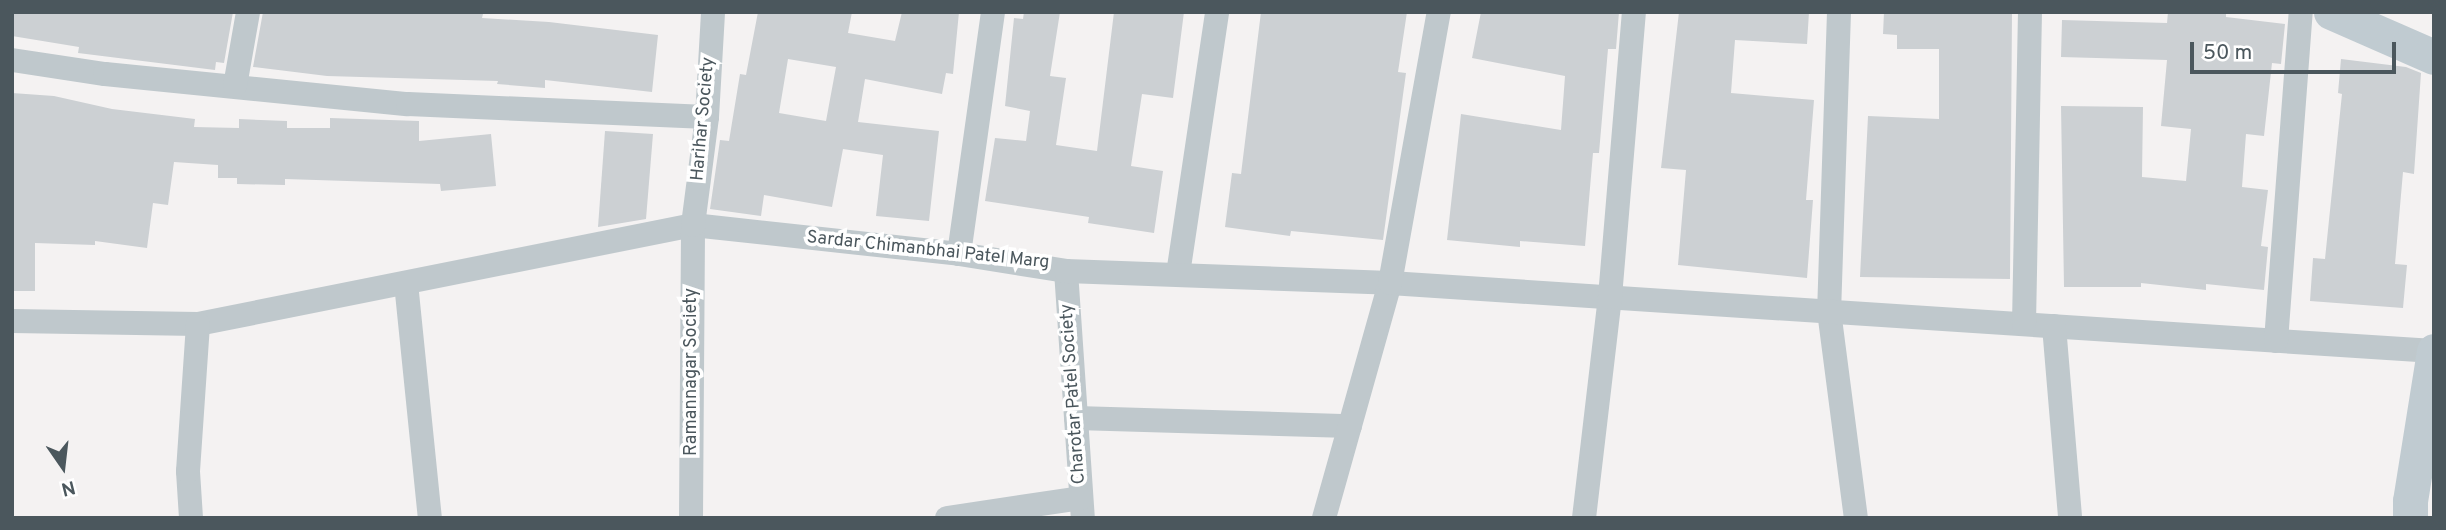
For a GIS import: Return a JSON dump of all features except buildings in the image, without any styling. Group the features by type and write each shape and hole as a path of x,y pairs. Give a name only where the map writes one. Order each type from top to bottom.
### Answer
{"street":[{"path":"236,86 248,12"},
{"name":"Harihar Society","path":"693,225 707,117 713,12"},
{"path":"993,12 969,255 1066,271 1390,282 2434,351 2410,501 2410,518"},
{"path":"1178,274 1217,12"},
{"path":"1324,518 1390,282 1438,12"},
{"path":"1584,518 1610,297 1634,12"},
{"path":"1839,12 1829,312 1856,518"},
{"path":"2024,324 2030,12"},
{"path":"2276,341 2301,12"},
{"path":"2331,12 2434,57"},
{"path":"12,60 105,74 408,104 707,117"},
{"name":"Sardar Chimanbhai Patel Marg","path":"12,321 198,324 693,225 1119,272"},
{"name":"Ramannagar Society","path":"691,518 693,225"},
{"name":"Charotar Patel Society","path":"1066,271 1082,508"},
{"path":"406,283 430,518"},
{"path":"191,518 188,471 198,324"},
{"path":"2054,326 2070,518"},
{"path":"1076,418 1350,426"},
{"path":"947,518 1082,508"}]}
